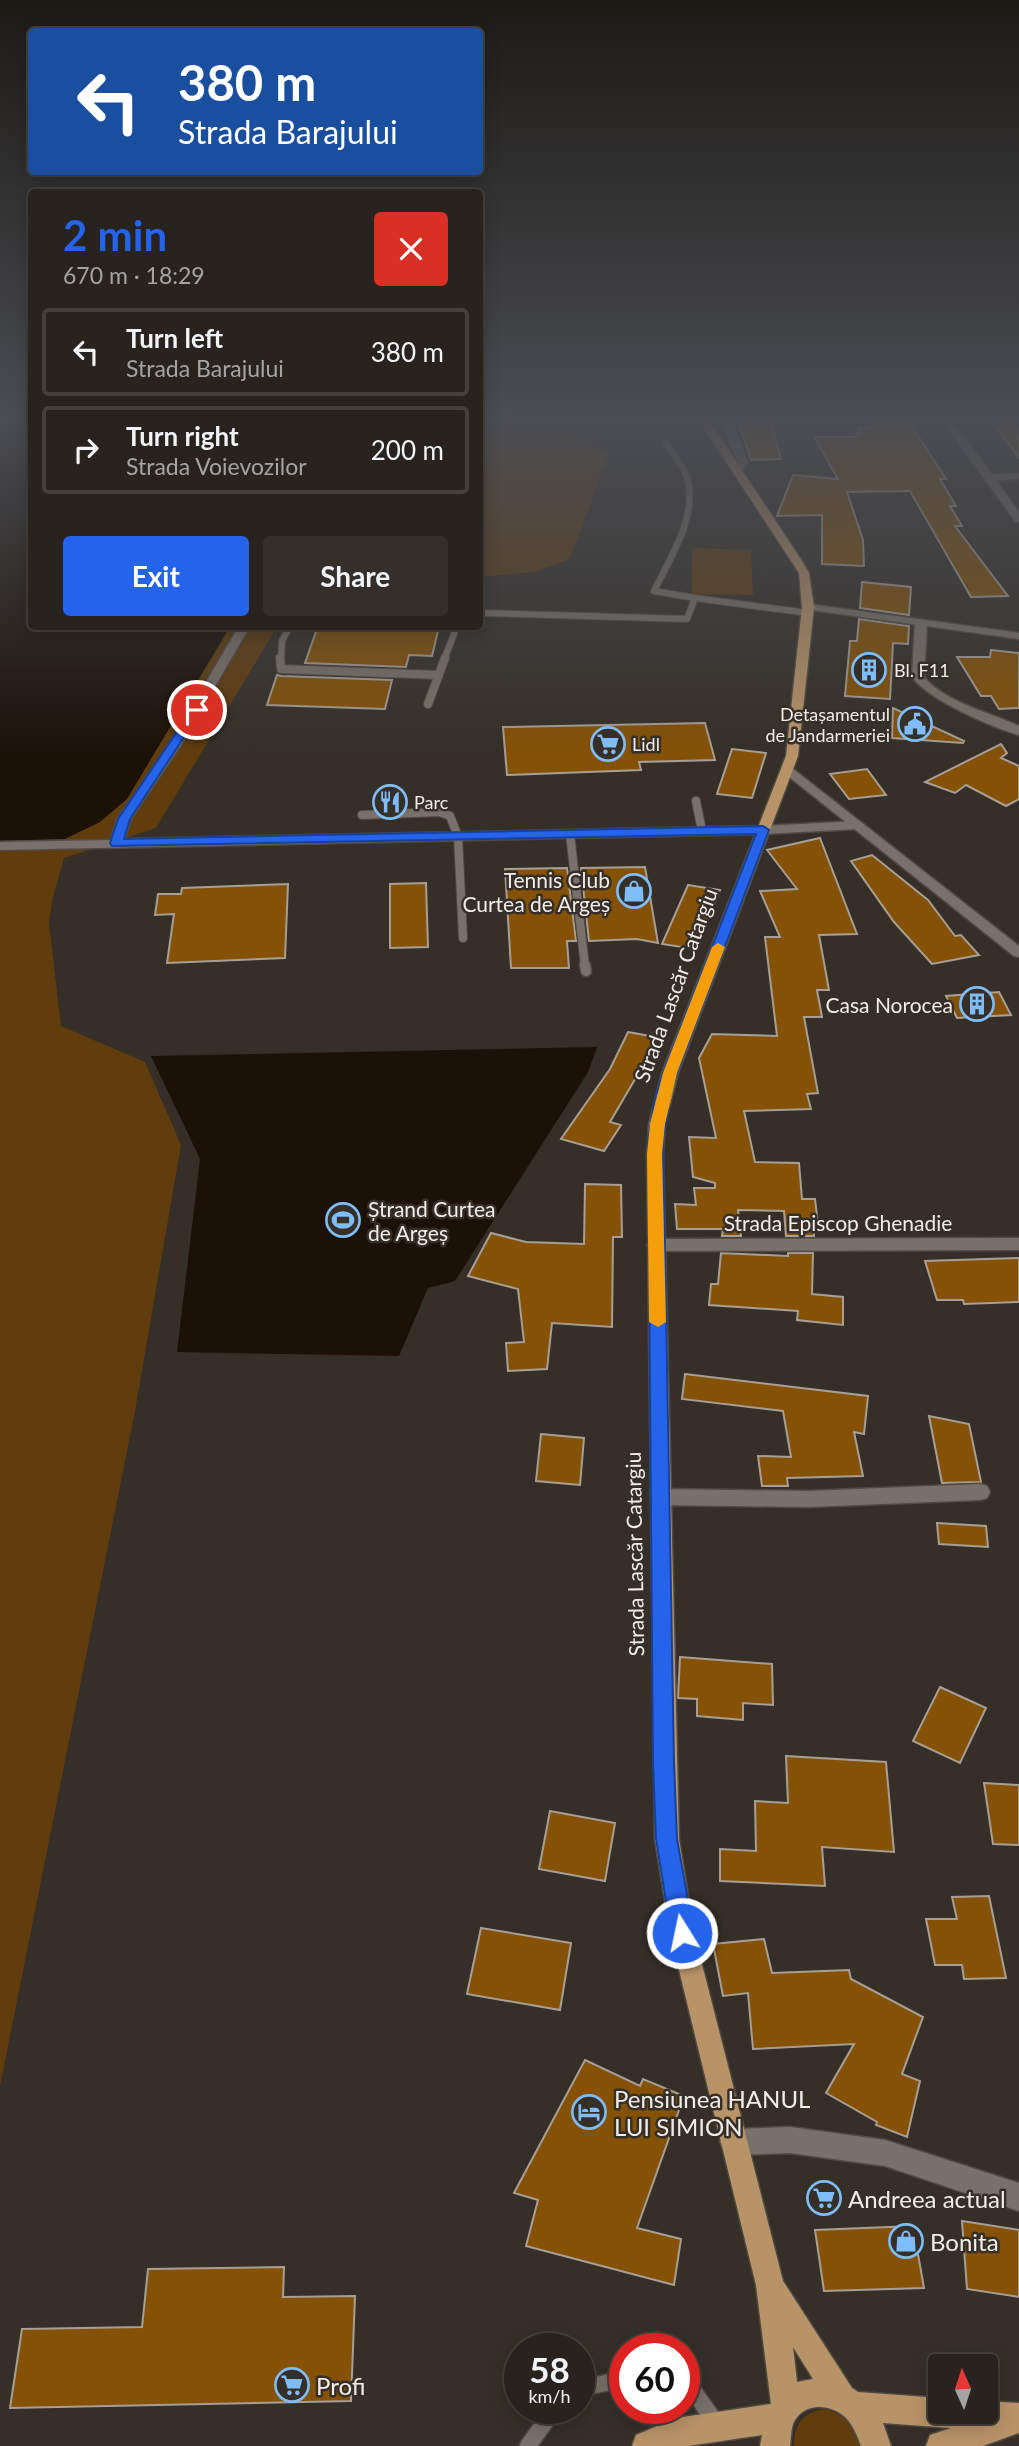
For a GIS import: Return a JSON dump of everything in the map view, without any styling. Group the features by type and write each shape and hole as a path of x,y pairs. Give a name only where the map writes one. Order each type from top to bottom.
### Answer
{"main road":[{"name":"Strada Lascăr Catargiu","path":"775,2446 776,2430 783,2412 769,2285 682,1933 667,1839 663,1762 662,1497 655,1154 662,1098 788,769 796,736 808,610 804,573 776,530"},
{"name":"Strada Lascăr Catargiu","path":"769,2285 848,2400 866,2419 876,2446"},
{"path":"647,2446 676,2433 783,2412 801,2395 813,2391 848,2400 1019,2418"},
{"path":"941,2446 1019,2418"}],"street":[{"path":"808,610 1019,636"},
{"path":"921,623 920,682 942,697 1019,731"},
{"path":"117,843 124,819 176,745 243,630"},
{"path":"788,769 1019,953"},
{"path":"0,846 763,830 858,825"},
{"name":"Strada Episcop Ghenadie","path":"656,1245 1019,1244"},
{"path":"662,1497 822,1499 980,1492"},
{"path":"733,2142 790,2140 885,2153 1019,2197"}],"lane":[{"path":"681,530 654,591 808,610"},
{"path":"483,613 687,619 695,598"},
{"path":"288,630 280,649 281,669 439,675"},
{"path":"428,704 456,630"},
{"path":"696,801 702,831"},
{"path":"362,815 445,813 450,816 458,836 463,938"},
{"path":"570,834 586,971"},
{"path":"700,2400 718,2425"},
{"path":"527,2446 543,2424"}],"shaded area":[{"path":"0,530 28,530 28,630 275,630 156,828 64,858 52,901 49,923 61,1026 145,1062 181,1145 135,1411 0,2086"},
{"path":"0,530 28,530 28,630 228,630 127,799 100,822 65,839 0,841"},
{"path":"483,530 581,530 570,559 533,572 483,577"},
{"path":"692,548 751,550 753,595 692,594"},
{"name":"Ștrand Curtea de Argeș","path":"597,1047 588,1072 455,1281 428,1288 399,1356 177,1352 200,1159 151,1056"},
{"path":"825,2409 838,2414 853,2427 860,2446 794,2446 801,2420 811,2413"}],"building":[{"path":"822,530 860,530 864,566 822,564"},
{"path":"933,530 958,530 1008,596 971,597"},
{"path":"862,582 911,587 909,615 860,608"},
{"name":"Bl. F11","path":"859,619 909,626 908,644 893,643 890,699 845,696 850,641 857,641"},
{"path":"317,630 438,631 432,656 409,655 406,667 305,663"},
{"path":"991,650 1019,653 1019,708 999,709 991,696 981,696 957,657 990,657"},
{"path":"277,675 392,680 385,709 267,705"},
{"name":"Detașamentul de Jandarmeriei","path":"893,708 964,741 892,738"},
{"name":"Lidl","path":"705,723 715,760 639,762 641,770 507,775 503,727"},
{"path":"1001,744 1007,753 1001,758 1019,766 1019,799 1006,806 966,785 955,793 925,782"},
{"path":"732,749 766,753 752,798 717,794"},
{"path":"867,769 886,795 849,799 830,774"},
{"path":"820,838 857,934 819,935 829,990 817,990 822,1017 804,1017 818,1093 807,1094 811,1109 744,1111 755,1162 799,1163 802,1199 815,1199 818,1224 814,1224 814,1236 786,1236 784,1211 738,1210 741,1236 722,1236 723,1229 677,1229 675,1204 696,1205 694,1188 715,1188 715,1183 693,1177 689,1137 716,1138 699,1058 712,1034 777,1036 765,937 780,937 760,891 797,889 767,850"},
{"path":"872,855 928,900 955,936 961,935 979,955 932,964 894,922 851,861"},
{"path":"645,867 658,943 637,939 589,941 581,868"},
{"path":"567,868 576,941 567,941 569,968 511,968 505,869"},
{"path":"426,883 428,947 390,948 390,884"},
{"path":"288,884 285,958 167,963 174,914 155,915 158,894 181,894 182,888"},
{"path":"688,885 720,890 695,949 662,944"},
{"name":"Casa Norocea","path":"999,992 1011,1015 957,1018 946,996"},
{"path":"628,1032 656,1037 610,1122 621,1125 604,1151 561,1139 610,1069"},
{"path":"585,1184 621,1185 622,1237 613,1237 612,1327 552,1323 547,1369 508,1371 506,1343 524,1342 518,1289 468,1276 491,1233 526,1242 584,1244"},
{"path":"721,1253 788,1256 788,1253 813,1253 812,1294 843,1297 843,1325 797,1320 798,1311 709,1305 711,1284 718,1284"},
{"path":"1019,1258 1019,1302 964,1304 963,1300 937,1300 925,1261"},
{"path":"685,1374 868,1396 864,1434 854,1432 863,1476 787,1478 788,1486 762,1486 758,1456 791,1457 783,1411 682,1399"},
{"path":"929,1416 969,1424 981,1482 942,1483"},
{"path":"541,1434 584,1438 580,1485 536,1481"},
{"path":"937,1523 986,1526 988,1547 939,1544"},
{"path":"680,1657 772,1664 773,1705 743,1703 743,1720 697,1716 697,1699 678,1698"},
{"path":"940,1687 986,1708 960,1763 913,1741"},
{"path":"786,1756 886,1762 894,1852 822,1847 825,1886 720,1881 720,1849 756,1851 755,1801 788,1803"},
{"path":"984,1783 1019,1785 1019,1845 993,1844"},
{"path":"550,1811 615,1823 605,1881 539,1869"},
{"path":"989,1896 1006,1978 964,1979 962,1965 935,1965 926,1919 957,1919 952,1897"},
{"path":"481,1928 571,1943 560,2010 467,1994"},
{"path":"764,1939 772,1973 849,1970 851,1979 923,2017 902,2074 920,2081 907,2137 876,2125 877,2122 826,2093 854,2044 753,2049 748,1993 723,1996 713,1944"},
{"path":"585,2060 640,2086 643,2079 684,2096 637,2228 681,2239 674,2285 526,2246 538,2200 514,2193"},
{"path":"962,2221 1019,2230 1019,2297 967,2289"},
{"path":"913,2226 924,2288 824,2291 815,2230"},
{"path":"284,2267 283,2297 355,2296 351,2401 10,2408 22,2329 142,2327 148,2269"}],"slow traffic":[{"path":"658,1322 655,1154 657,1124 670,1073 718,947"}],"place":[{"name":"Bl. F11","path":"869,670"},
{"name":"Detașamentul de Jandarmeriei","path":"915,724"},
{"name":"Lidl","path":"608,744"},
{"name":"Parc","path":"390,802"},
{"name":"Tennis Club Curtea de Argeș","path":"634,891"},
{"name":"Casa Norocea","path":"977,1004"},
{"name":"Ștrand Curtea de Argeș","path":"343,1220"},
{"name":"Pensiunea HANUL LUI SIMION","path":"589,2112"},
{"name":"Andreea actual","path":"824,2198"},
{"name":"Bonita","path":"906,2241"},
{"name":"Profi","path":"292,2385"}],"route":[{"path":"197,710 124,819 117,843 763,830 670,1073 657,1124 655,1154 662,1497 663,1762 667,1839 682,1933"}]}
